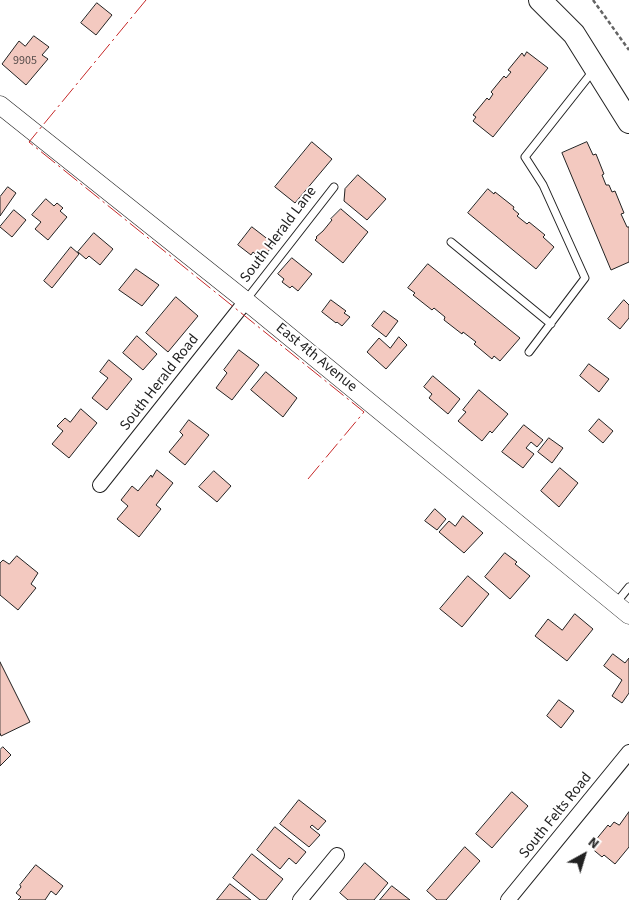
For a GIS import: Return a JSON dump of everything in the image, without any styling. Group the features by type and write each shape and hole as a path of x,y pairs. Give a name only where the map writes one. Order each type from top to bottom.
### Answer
{"main road":[{"path":"540,0 574,34 629,122"}],"street":[{"name":"East 4th Avenue","path":"0,105 246,301 629,615"},
{"name":"South Herald Road","path":"100,485 246,301"},
{"name":"South Felts Road","path":"508,900 629,752"},
{"path":"300,900 337,856"}],"lane":[{"path":"529,352 585,278 543,184 525,157 595,68"},
{"name":"South Herald Lane","path":"246,301 334,186"},
{"path":"451,242 551,324"},
{"path":"616,603 629,587"}],"path":[{"path":"593,0 629,50"}],"building":[{"path":"97,3 112,15 96,35 81,23"},
{"path":"34,36 49,47 42,55 48,59 26,85 2,64 19,41 25,46"},
{"path":"527,52 548,68 493,137 473,121 476,117 473,115 487,98 489,100 493,94 491,92 504,76 506,78 511,72 508,70 522,53 524,56"},
{"path":"312,142 332,159 295,203 275,187"},
{"path":"587,142 593,155 596,154 606,185 609,185 612,192 615,191 624,213 621,214 627,227 629,227 629,262 611,270 562,153"},
{"path":"358,175 386,199 367,220 344,201 345,189"},
{"path":"8,187 16,193 0,216 0,197"},
{"path":"488,189 494,194 495,192 514,207 513,209 519,214 517,216 527,224 529,222 545,235 543,237 554,247 536,269 468,213"},
{"path":"46,199 54,206 57,203 63,208 60,211 67,217 48,240 35,229 41,222 32,215"},
{"path":"341,209 368,232 343,263 315,240"},
{"path":"14,210 26,220 12,237 0,227"},
{"path":"252,227 274,244 262,259 253,252 251,255 238,245"},
{"path":"94,233 113,249 100,265 89,256 86,259 78,252"},
{"path":"71,247 79,254 52,288 44,281"},
{"path":"292,258 312,274 298,291 282,282 284,279 278,274"},
{"path":"428,264 520,338 500,361 494,356 492,359 474,344 476,342 444,320 445,317 434,308 432,310 413,295 415,293 408,288"},
{"path":"136,269 159,285 142,306 119,290"},
{"path":"176,297 198,316 168,352 146,333"},
{"path":"331,300 346,311 344,313 350,317 342,326 322,312"},
{"path":"624,300 629,305 629,318 620,329 608,319"},
{"path":"384,311 398,321 386,337 372,326"},
{"path":"137,336 157,354 143,370 123,353"},
{"path":"399,337 407,345 386,369 367,352 379,338 390,348"},
{"path":"239,350 259,365 232,400 216,388 227,373 224,370"},
{"path":"109,360 132,379 107,410 92,398 108,378 100,372"},
{"path":"589,364 609,379 599,392 580,376"},
{"path":"266,372 297,398 283,417 251,390"},
{"path":"433,376 460,399 448,414 429,398 432,394 424,387"},
{"path":"479,390 508,414 492,433 490,431 482,441 458,421 466,412 463,410"},
{"path":"81,409 97,423 69,458 52,444 63,431 57,426 65,418 70,422"},
{"path":"599,419 613,431 603,443 589,431"},
{"path":"189,420 209,435 185,465 169,452 183,435 180,432"},
{"path":"524,425 543,440 537,447 531,442 526,448 534,454 523,468 502,452"},
{"path":"549,438 563,448 552,463 538,452"},
{"path":"560,468 578,483 559,507 541,491"},
{"path":"157,470 173,483 156,505 161,509 139,537 117,519 128,506 121,500 132,486 138,491"},
{"path":"214,471 231,486 217,502 199,487"},
{"path":"435,509 446,519 437,530 425,521"},
{"path":"463,516 483,533 464,553 439,532 449,521 455,526"},
{"path":"505,553 517,562 515,564 530,576 510,599 485,577"},
{"path":"17,556 38,573 31,584 36,588 18,610 0,595 0,563 3,560 9,564"},
{"path":"468,576 489,594 462,627 440,609"},
{"path":"575,614 593,629 567,661 535,636 548,619 562,630"},
{"path":"613,654 625,663 629,658 629,693 622,703 612,696 622,680 604,666"},
{"path":"0,662 30,722 1,736 0,733"},
{"path":"559,700 574,711 561,728 547,716"},
{"path":"3,747 11,755 0,766 0,750"},
{"path":"512,792 528,806 492,848 476,834"},
{"path":"299,800 326,821 318,830 312,825 310,827 320,835 309,847 280,824"},
{"path":"629,812 629,847 615,864 604,855 602,857 590,847 608,825 610,827 614,822 619,825"},
{"path":"275,827 306,852 296,864 289,858 280,869 257,850"},
{"path":"465,847 480,861 446,900 437,900 427,891"},
{"path":"252,854 283,879 266,900 260,900 233,878"},
{"path":"365,863 388,883 374,900 348,900 340,893"},
{"path":"36,865 63,886 56,895 51,891 45,900 18,900 21,897 16,893 21,887 20,885"},
{"path":"230,884 251,900 217,900"},
{"path":"392,886 410,900 380,900"}],"power":[{"path":"146,0 29,142 364,412 308,479"}]}
